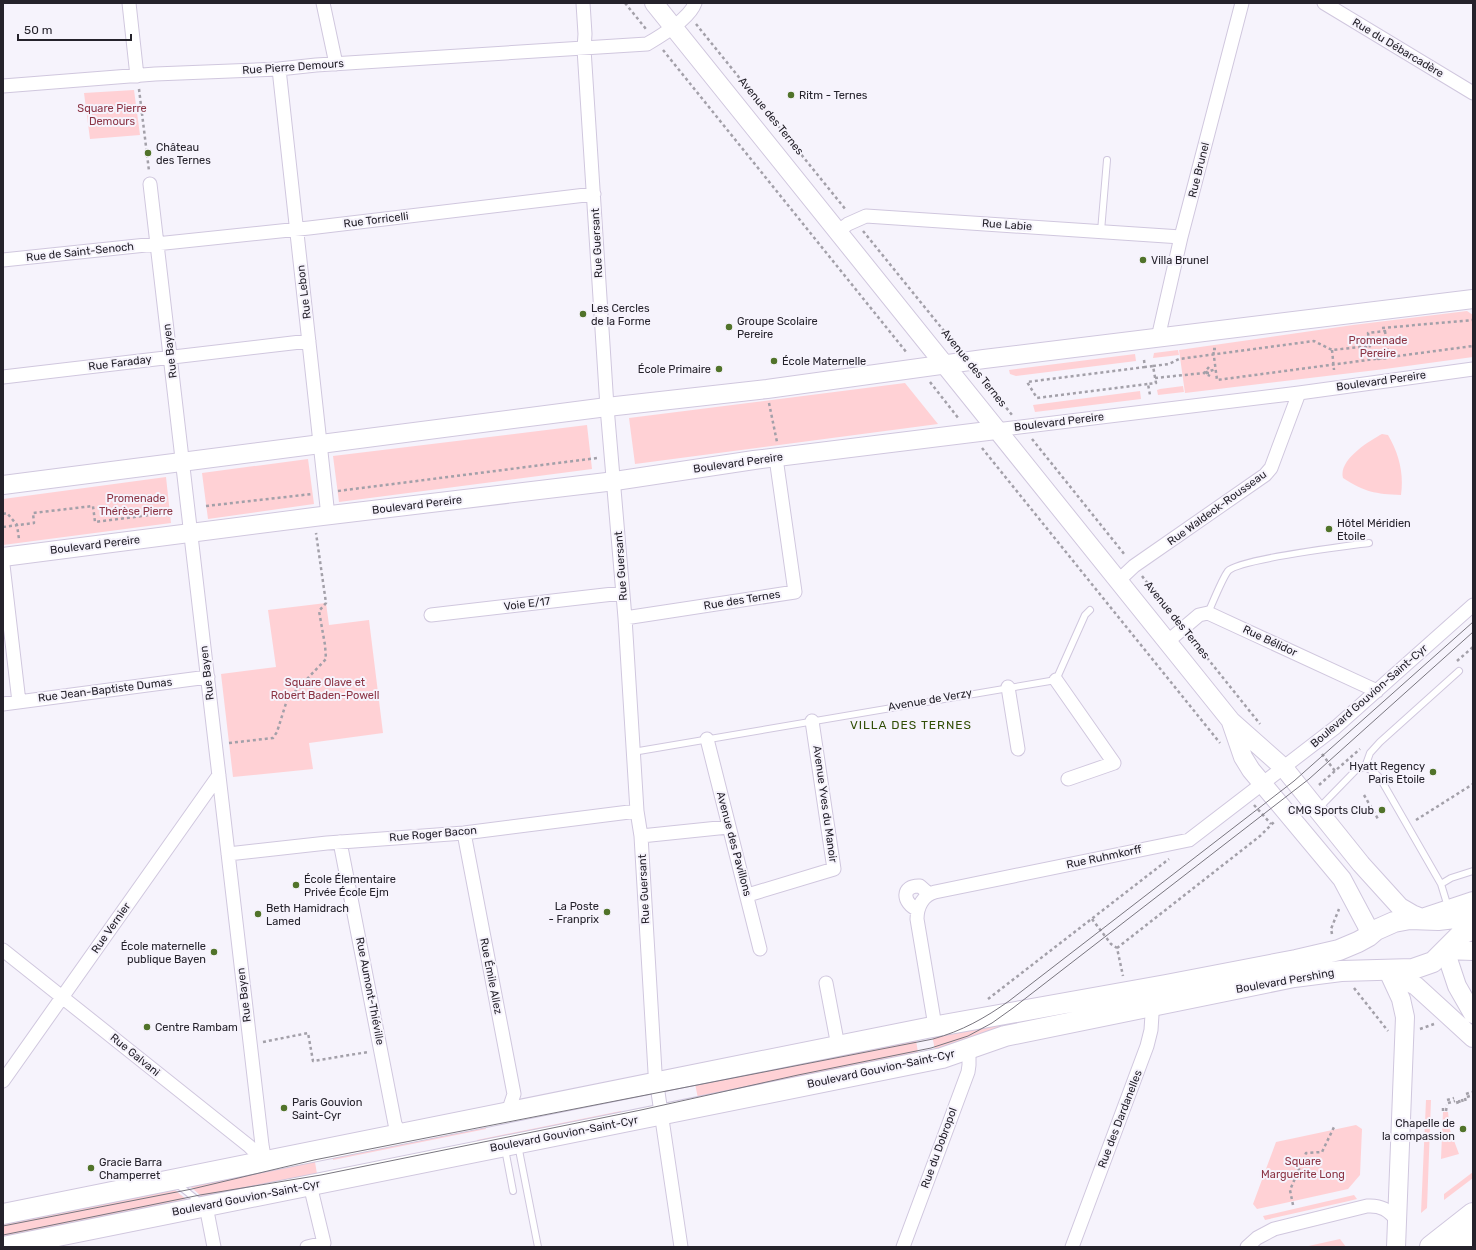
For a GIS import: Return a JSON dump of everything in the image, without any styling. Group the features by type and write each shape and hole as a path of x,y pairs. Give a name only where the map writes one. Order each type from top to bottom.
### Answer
{"highway":[{"path":"1431,1247 1473,1214"},
{"path":"1461,1247 1473,1239"}],"main road":[{"name":"Avenue des Ternes","path":"654,3 1231,721 1284,768 1389,896 1412,914 1422,918"},
{"path":"3,485 607,407 767,390 944,364 1473,299"},
{"name":"Boulevard Pereire","path":"3,557 614,482 777,452 996,430"},
{"name":"Avenue des Ternes","path":"1231,721 1243,757 1263,784 1342,879 1367,926 1369,936"},
{"name":"Boulevard Pershing","path":"1153,997 1335,951 1369,936 1376,930 1394,922 1422,918 1473,902"},
{"name":"Boulevard Pershing","path":"1422,918 1438,920 1455,918 1473,913"},
{"path":"1422,918 1439,925 1444,936 1445,950 1457,986 1473,1014"},
{"name":"Boulevard Pershing","path":"1121,997 1153,997 1341,971 1388,971 1413,969 1433,962 1460,935 1473,929"},
{"path":"1369,936 1367,945 1374,962 1416,986 1473,1038"},
{"path":"1445,950 1473,951"},
{"path":"1388,971 1401,999 1405,1017 1396,1247"},
{"path":"3,1214 407,1134 936,1026 1121,997"},
{"name":"Boulevard Gouvion-Saint-Cyr","path":"3,1247 942,1058 1121,997"}],"street":[{"path":"129,3 138,81"},
{"path":"323,3 336,64"},
{"name":"Rue Guersant","path":"583,3 585,34 584,49 607,407 625,618 637,811 641,836 657,1083 681,1247"},
{"name":"Rue Brunel","path":"1158,338 1182,237 1242,3"},
{"name":"Rue du Débarcadère","path":"1324,3 1473,93"},
{"path":"654,40 672,27 691,8"},
{"name":"Rue Pierre Demours","path":"3,86 138,81 336,64 648,44 654,40"},
{"name":"Rue Lebon","path":"279,69 328,516"},
{"name":"Rue Bayen","path":"150,184 170,357 184,461 219,775 233,853 265,1162"},
{"name":"Rue Torricelli","path":"157,244 594,194"},
{"name":"Rue Labie","path":"837,232 866,216 1182,237"},
{"name":"Rue de Saint-Senoch","path":"3,260 157,244"},
{"name":"Rue Faraday","path":"3,376 309,341"},
{"name":"Boulevard Pereire","path":"996,430 1299,393 1473,369"},
{"name":"Rue Waldeck-Rousseau","path":"1118,581 1134,566 1265,475 1272,468 1299,393"},
{"name":"Rue des Ternes","path":"625,618 795,592 777,452"},
{"path":"3,565 19,702"},
{"name":"Voie E/17","path":"431,615 622,593"},
{"name":"Boulevard Gouvion-Saint-Cyr","path":"1263,784 1314,745 1473,605"},
{"path":"1167,642 1199,615 1208,613"},
{"name":"Rue Bélidor","path":"1208,613 1377,691"},
{"name":"Rue Jean-Baptiste Dumas","path":"3,704 208,677"},
{"path":"1056,680 1114,763 1068,779"},
{"path":"1008,687 1018,749"},
{"name":"Avenue Yves du Manoir","path":"748,895 834,869 812,721"},
{"name":"Avenue des Pavillons","path":"707,739 728,827 748,895 760,949"},
{"name":"Rue Vernier","path":"3,1081 219,775"},
{"name":"Rue Ruhmkorff","path":"929,894 1189,840 1263,784"},
{"name":"Rue Roger Bacon","path":"233,853 327,843 464,833 637,811"},
{"path":"641,836 728,827"},
{"name":"Rue Émile Allez","path":"464,833 514,1094 509,1108 502,1114"},
{"name":"Rue Aumont-Thiéville","path":"340,842 395,1124 399,1131 407,1134"},
{"path":"918,910 908,904 906,900 906,893 912,886 920,886 929,894 922,900 918,910 917,919 936,1026"},
{"name":"Rue Galvani","path":"3,950 249,1146 265,1162"},
{"path":"826,982 838,1046"},
{"name":"Rue des Dardanelles","path":"1072,1247 1147,1046 1151,1030 1153,997"},
{"name":"Rue du Dobropol","path":"903,1247 968,1072 968,1049"},
{"path":"307,1247 326,1245 310,1185"},
{"path":"1248,1247 1257,1238 1274,1229 1367,1206 1375,1205 1388,1210 1397,1221"},
{"path":"206,1206 214,1247"}],"lane":[{"path":"1101,231 1107,160"},
{"path":"1208,613 1228,571 1238,565 1275,557 1369,543"},
{"path":"1056,680 1085,615 1090,610"},
{"path":"1365,767 1370,753 1380,742 1459,672"},
{"name":"Avenue de Verzy","path":"633,752 1056,680"},
{"path":"1318,809 1352,773 1360,767 1365,767 1374,772 1380,778 1441,884 1448,910"},
{"path":"1441,884 1451,878 1473,871"},
{"path":"511,1145 513,1191"},
{"path":"511,1145 538,1247"},
{"path":"171,1181 206,1206"}],"path":[{"path":"625,3 1221,744"},
{"name":"Avenue des Ternes","path":"691,8 856,221 1261,724"},
{"path":"138,81 148,164"},
{"path":"1367,330 1473,320"},
{"path":"1385,331 1389,358 1378,360 1371,354 1370,346 1368,333 1385,331"},
{"path":"1306,338 1314,337"},
{"path":"1153,366 1156,383 1037,398 1030,390 1028,382 1145,367 1153,366 1169,364 1179,359 1314,341 1332,350 1370,346"},
{"path":"1221,348 1213,349 1217,380 1473,346"},
{"path":"1332,350 1334,370"},
{"path":"1144,360 1145,367"},
{"path":"1204,373 1209,367"},
{"path":"1155,378 1204,373 1216,370"},
{"path":"1204,373 1210,375"},
{"path":"1148,384 1150,395"},
{"path":"769,400 777,452"},
{"path":"338,491 597,458"},
{"path":"206,506 312,494"},
{"path":"3,527 34,523 33,513 93,506 95,522 174,512"},
{"path":"3,514 7,513 17,525 19,539"},
{"path":"230,743 273,738 277,732 287,700 326,659 319,611 326,603 316,528"},
{"path":"1314,745 1335,771"},
{"path":"1416,821 1473,784"},
{"path":"1364,795 1378,819"},
{"path":"1117,948 1264,832 1271,824 1247,796"},
{"path":"982,1004 1174,855"},
{"path":"1092,919 1111,944 1117,948"},
{"path":"1117,948 1121,997"},
{"path":"259,1042 308,1033 313,1062 372,1051"},
{"path":"1443,1105 1444,1111 1448,1104 1473,1093"},
{"path":"1447,1100 1461,1099"},
{"path":"1461,1099 1462,1104 1461,1099"},
{"path":"1293,1205 1290,1190 1306,1153 1322,1152 1336,1125"}],"green space":[{"name":"Square Pierre Demours","path":"134,90 140,135 90,139 84,93"},
{"name":"Promenade Pereire","path":"1467,311 1473,315 1473,357 1185,393 1179,350 1353,325"},
{"path":"1178,350 1179,355 1153,358 1154,353"},
{"path":"1135,354 1136,361 1016,376 1010,374 1009,370"},
{"path":"905,383 938,424 635,464 629,418"},
{"path":"1183,386 1184,392 1158,395 1157,390"},
{"path":"1140,391 1141,399 1035,412 1033,405"},
{"path":"587,425 592,469 339,502 333,456"},
{"path":"1382,434 1388,435 1398,457 1402,479 1401,495 1370,491 1343,478 1345,465 1350,458 1363,446"},
{"path":"308,459 314,504 208,519 202,473"},
{"name":"Promenade Thérèse Pierre","path":"166,477 171,523 3,545 3,499"},
{"name":"Square Olave et Robert Baden-Powell","path":"326,603 329,625 369,620 383,733 309,743 313,769 233,777 221,674 276,667 268,610"},
{"path":"1017,1015 1019,1026 936,1055 931,1030"},
{"path":"915,1034 919,1059 699,1103 694,1079"},
{"path":"1426,1100 1431,1100 1427,1208 1421,1213"},
{"path":"621,1111 623,1118 479,1148 477,1140"},
{"path":"1443,1112 1448,1112 1450,1130 1459,1154 1441,1159"},
{"path":"485,1122 486,1129 333,1160 332,1152"},
{"name":"Square Marguerite Long","path":"1356,1125 1362,1129 1360,1175 1348,1189 1257,1209 1253,1204 1276,1142"},
{"path":"314,1156 318,1180 208,1202 185,1182"},
{"path":"1473,1172 1473,1178 1444,1200 1444,1194"},
{"path":"169,1185 193,1205 3,1243 3,1218"},
{"path":"1354,1195 1357,1199 1265,1220 1263,1216"},
{"path":"1340,1239 1346,1247 1304,1247"}],"tram line":[{"path":"3,1226 192,1189 314,1160 933,1039 954,1032 991,1013 1009,1001 1294,781 1473,622"},
{"path":"3,1235 200,1195 321,1175 641,1110 798,1075 931,1048 968,1036 992,1023 1013,1008 1309,779 1473,632"}],"place":[{"name":"Ritm - Ternes","path":"791,95"},
{"name":"Château des Ternes","path":"148,153"},
{"name":"Villa Brunel","path":"1143,260"},
{"name":"Les Cercles de la Forme","path":"583,314"},
{"name":"Groupe Scolaire Pereire","path":"729,327"},
{"name":"École Maternelle","path":"774,361"},
{"name":"École Primaire","path":"719,369"},
{"name":"Hôtel Méridien Etoile","path":"1329,529"},
{"name":"Hyatt Regency Paris Etoile","path":"1433,772"},
{"name":"CMG Sports Club","path":"1382,810"},
{"name":"École Élementaire Privée École Ejm","path":"296,885"},
{"name":"La Poste - Franprix","path":"607,912"},
{"name":"Beth Hamidrach Lamed","path":"258,914"},
{"name":"École maternelle publique Bayen","path":"214,952"},
{"name":"Centre Rambam","path":"147,1027"},
{"name":"Paris Gouvion Saint-Cyr","path":"284,1108"},
{"name":"Chapelle de la compassion","path":"1463,1129"},
{"name":"Gracie Barra Champerret","path":"91,1168"}],"district":[{"name":"VILLA DES TERNES","path":"911,725"}]}
